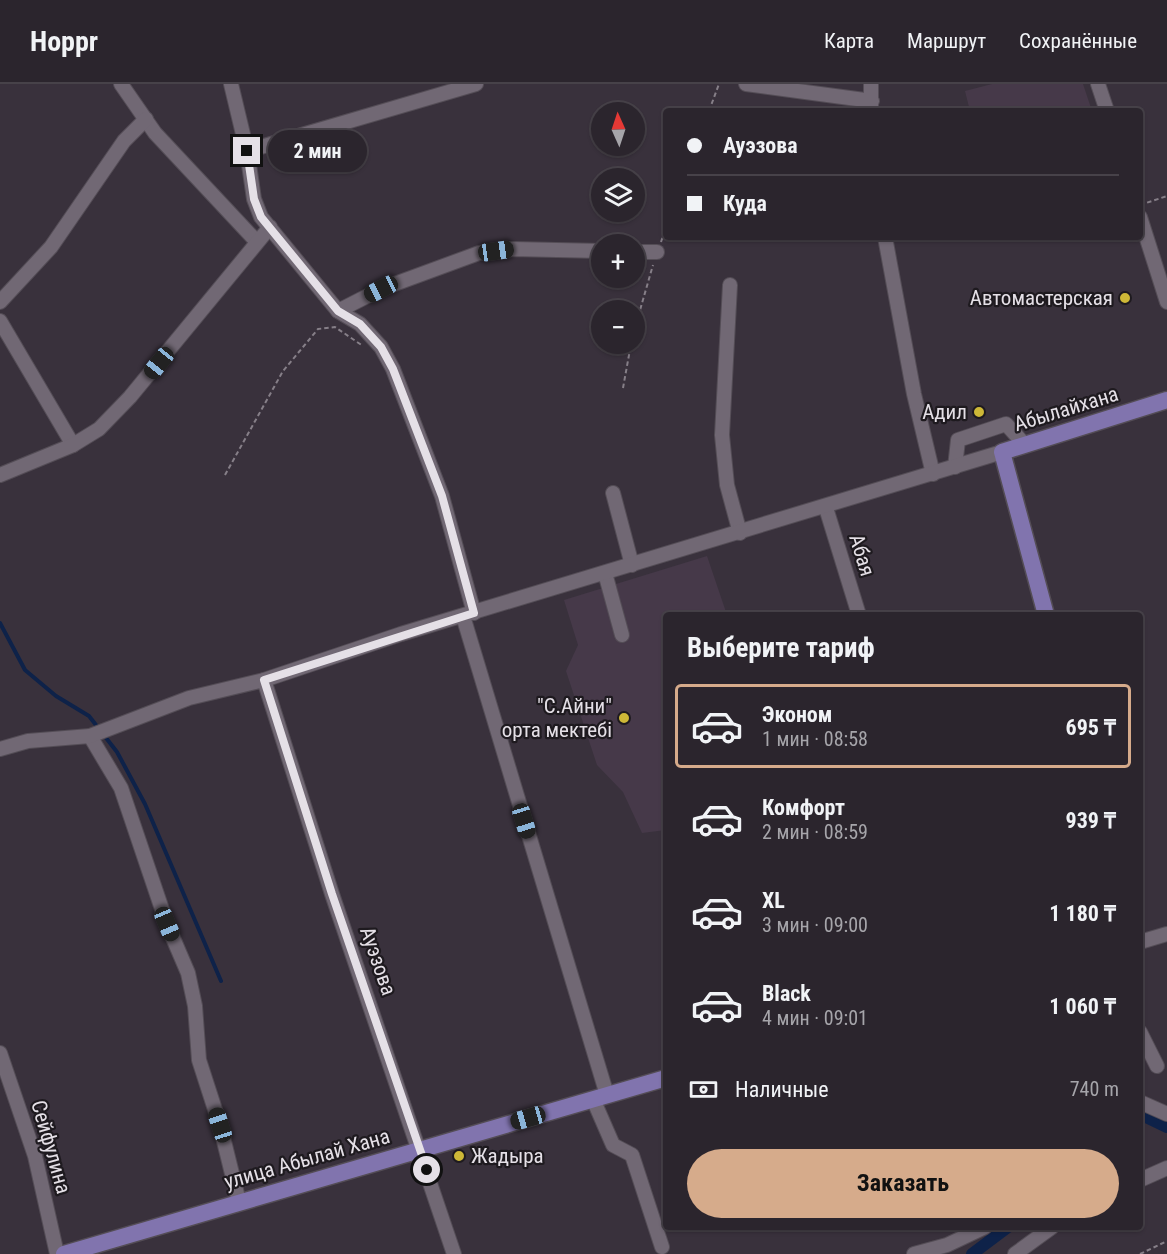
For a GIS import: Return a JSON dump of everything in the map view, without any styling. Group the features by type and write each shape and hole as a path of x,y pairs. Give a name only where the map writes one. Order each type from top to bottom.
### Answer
{"main road":[{"name":"Абылайхана","path":"1045,612 1002,452 1167,400"},
{"name":"улица Абылай Хана","path":"67,1254 663,1079"}],"street":[{"path":"122,84 155,133 257,242"},
{"path":"231,84 247,151 254,199 261,217 338,311 360,324 381,347 393,369 442,496 468,614 613,1145 632,1155 662,1247"},
{"path":"247,151 476,84"},
{"path":"746,84 872,106 871,84"},
{"path":"1098,84 1106,108"},
{"path":"0,302 51,247 124,141 146,119"},
{"path":"1143,226 1167,302"},
{"path":"0,475 73,445 99,429 130,397 270,227"},
{"path":"886,240 914,394 933,474"},
{"path":"338,311 381,289 479,253 512,249 591,251"},
{"path":"645,252 657,252"},
{"path":"730,285 722,435 727,485 740,533"},
{"path":"0,321 73,445"},
{"path":"955,467 958,440 1006,424 1025,445"},
{"path":"0,749 28,741 90,736 189,698 264,680 468,614 825,508 1002,452"},
{"path":"613,493 632,565"},
{"name":"Абая","path":"825,508 858,612"},
{"path":"605,573 622,635"},
{"name":"Ауэзова","path":"264,680 332,894 454,1254"},
{"path":"90,736 121,788 167,924 188,973 195,1006 199,1060 220,1125 240,1203"},
{"path":"1143,941 1167,934"},
{"path":"1143,1038 1157,1066"},
{"name":"Сейфулина","path":"0,1053 67,1254"},
{"path":"1143,1103 1167,1114"},
{"path":"1143,1179 1167,1168"},
{"path":"914,1254 947,1245 979,1230"},
{"path":"1015,1254 1048,1230"}],"path":[{"path":"710,108 719,84"},
{"path":"1143,204 1167,196"},
{"path":"643,300 663,235"},
{"path":"225,475 283,370 318,329 335,327 361,345 381,347"},
{"path":"623,388 629,354"},
{"path":"1140,1254 1167,1241"}],"shaded area":[{"path":"992,84 1083,84 1091,108 969,108 965,91"},
{"name":"\"С.Айни\" орта мектебі","path":"707,556 726,612 663,612 663,830 642,833 623,792 597,765 566,671 578,645 564,600"}],"waterway":[{"path":"0,623 25,670 56,696 89,716 117,752 145,804 221,981"},
{"path":"1143,1115 1167,1127"},
{"path":"972,1254 1004,1230"}],"place":[{"name":"Автомастерская","path":"1125,298"},
{"name":"Адил","path":"979,412"},
{"name":"\"С.Айни\" орта мектебі","path":"624,718"},
{"name":"Жадыра","path":"459,1156"}],"route":[{"path":"247,151 254,199 261,217 338,311 360,324 381,347 393,369 442,496 474,613 401,634 264,680 332,894 427,1170"}]}
